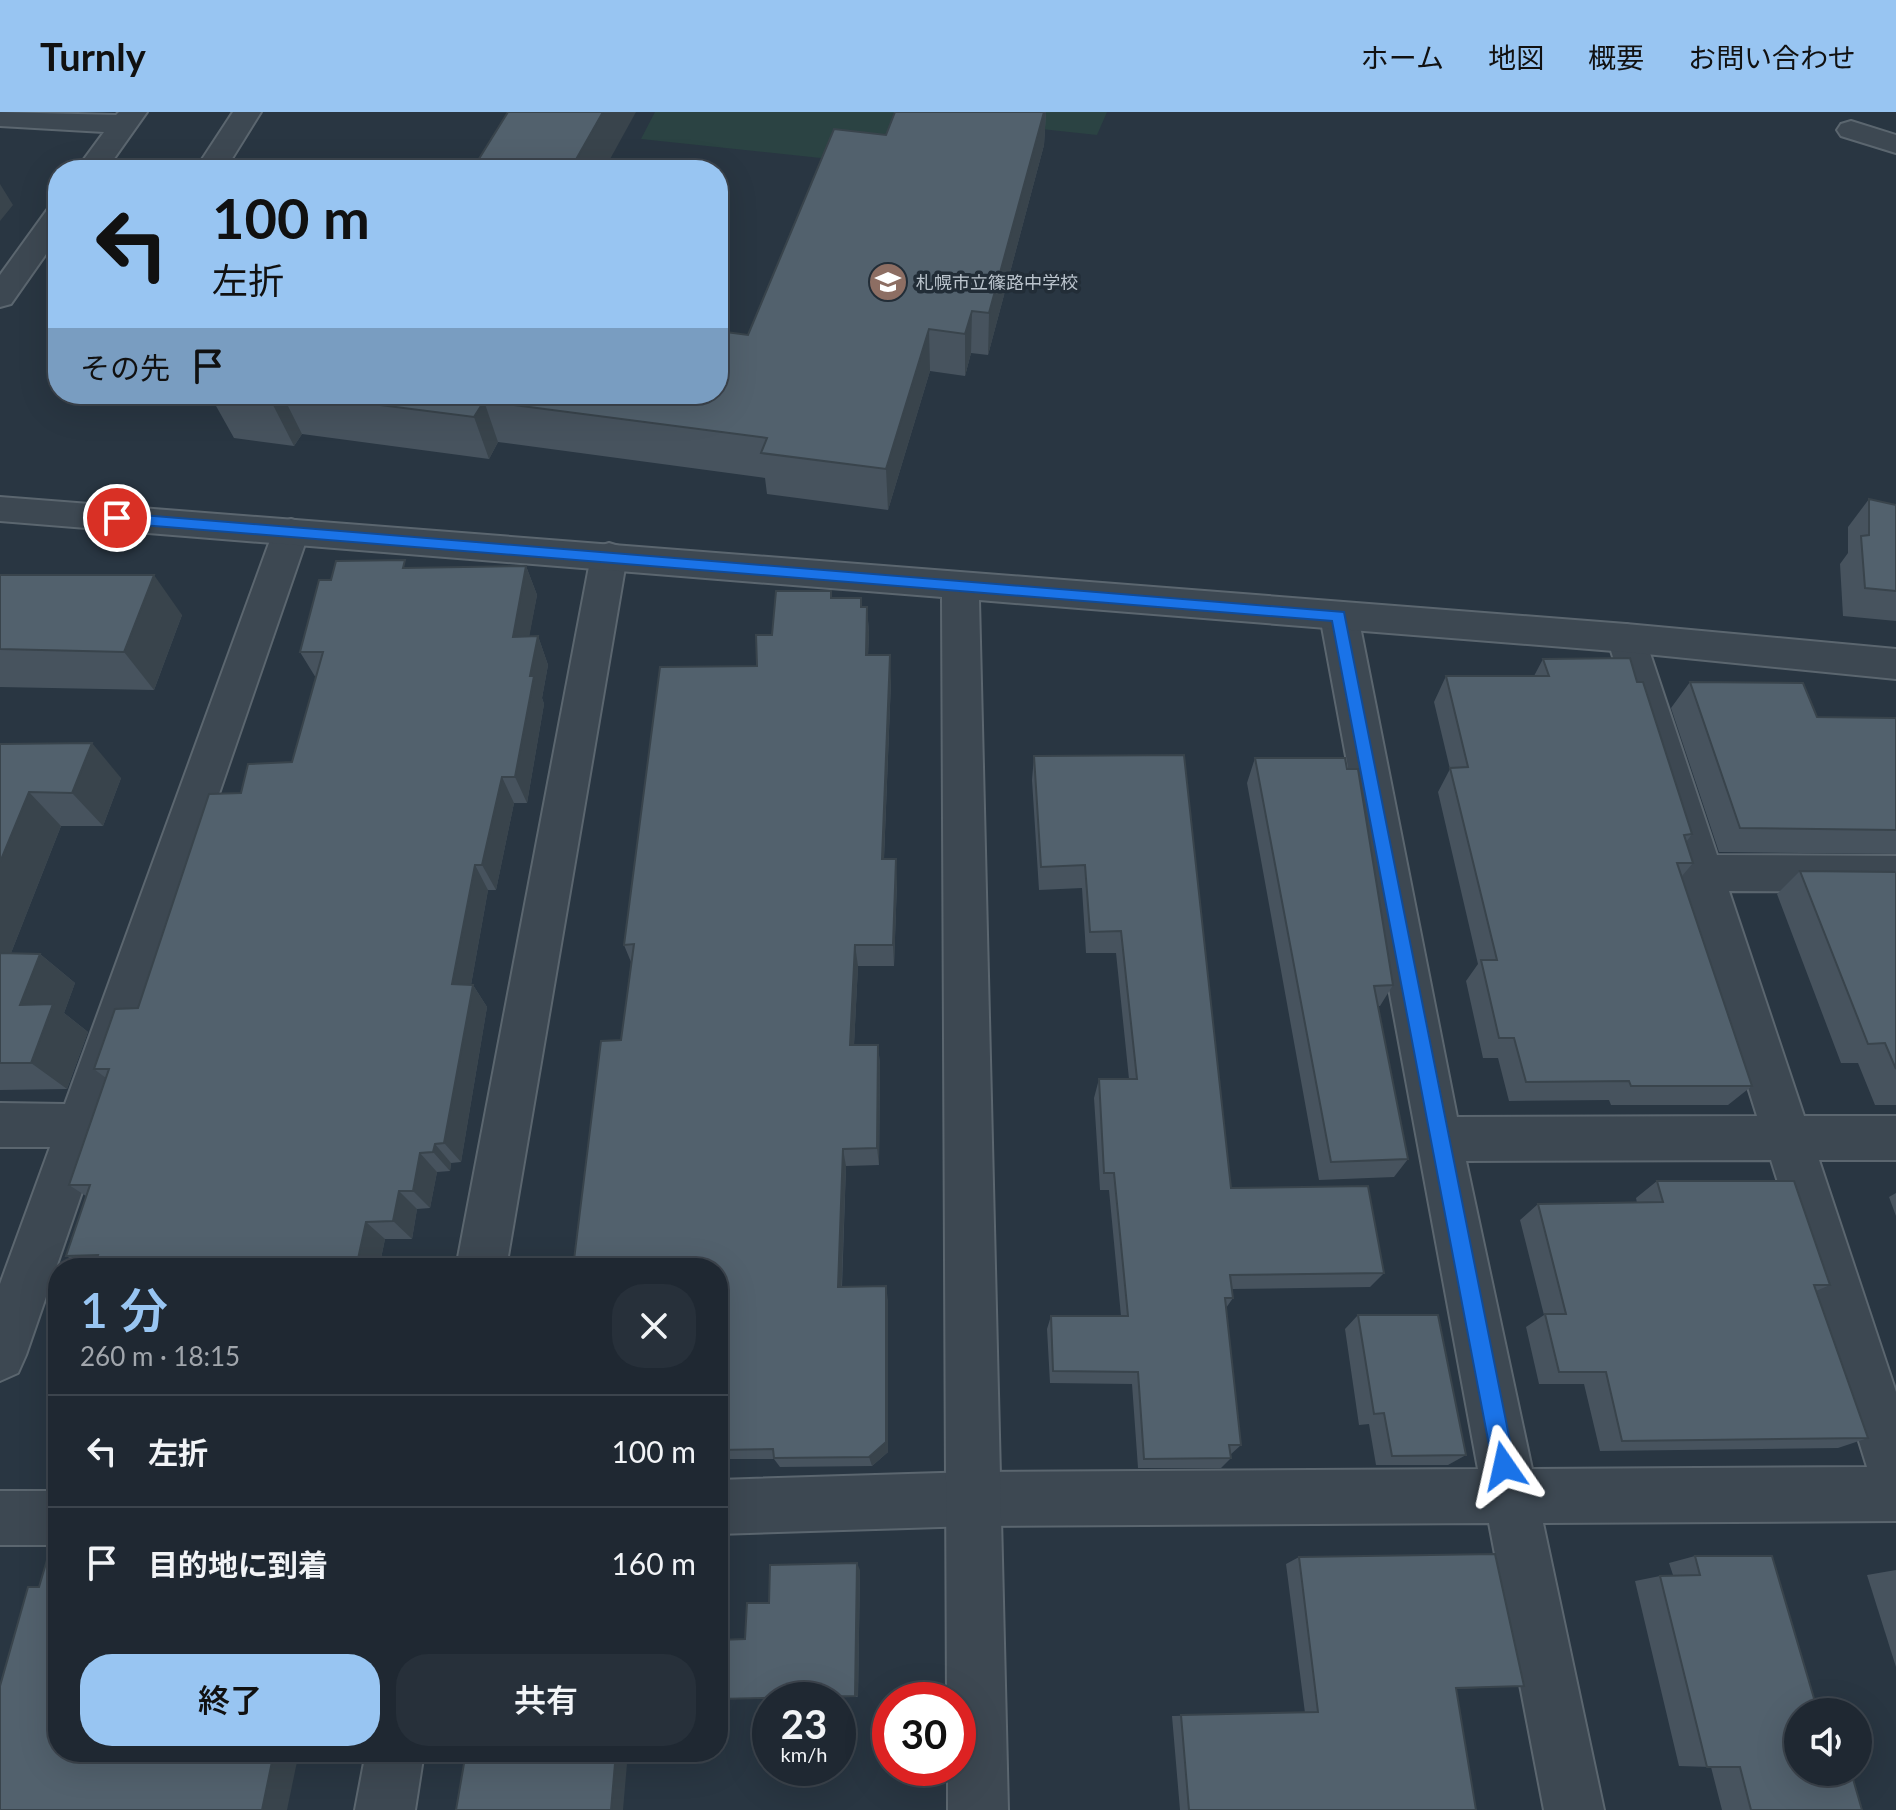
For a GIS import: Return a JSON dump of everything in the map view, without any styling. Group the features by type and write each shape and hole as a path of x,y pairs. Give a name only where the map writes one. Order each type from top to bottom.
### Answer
{"street":[{"path":"216,160 247,112"},
{"path":"0,118 129,118"},
{"path":"98,160 129,118"},
{"path":"1851,130 1896,144"},
{"path":"0,297 48,230"},
{"path":"22,267 48,268"},
{"path":"0,509 1626,638 1896,664"},
{"path":"0,1355 291,532"},
{"path":"483,1258 609,556"},
{"path":"960,584 978,1810"},
{"path":"1339,616 1438,1139 1574,1810"},
{"path":"1626,638 1896,1473"},
{"path":"1702,873 1896,874"},
{"path":"0,1125 79,1126"},
{"path":"1438,1139 1896,1138"},
{"path":"728,1507 973,1499 1896,1494"},
{"path":"0,1518 48,1518"},
{"path":"385,1810 393,1762"}],"green space":[{"path":"655,112 1107,112 1097,135 895,113 877,164 641,139"}],"building":[{"path":"508,112 603,112 576,160 478,160"},
{"path":"895,112 1044,112 989,313 972,311 965,334 929,329 886,469 761,453 767,438 507,404 728,404 728,332 748,335 834,129 886,135"},
{"path":"372,404 482,404 474,417"},
{"path":"1869,499 1896,505 1896,591 1865,588 1861,536 1869,535"},
{"path":"405,560 403,568 526,566 513,637 538,636 530,676 534,676 515,777 502,777 482,865 475,865 452,984 473,985 444,1143 435,1144 433,1152 420,1153 413,1191 399,1191 393,1221 366,1222 358,1258 66,1256 90,1185 69,1185 109,1069 94,1069 115,1009 138,1008 209,794 241,793 248,764 292,762 323,652 300,652 319,580 331,580 336,561"},
{"path":"0,575 154,575 124,652 0,649"},
{"path":"776,591 831,591 831,598 861,598 861,607 867,607 866,655 890,655 882,859 896,859 893,945 855,945 850,1045 878,1045 877,1148 843,1149 838,1287 886,1286 886,1442 869,1457 774,1458 773,1449 728,1450 728,1258 574,1258 601,1041 621,1040 634,944 624,945 660,667 757,666 756,635 772,635"},
{"path":"1630,658 1637,682 1643,682 1692,834 1684,835 1693,863 1677,863 1752,1086 1631,1086 1629,1081 1526,1082 1514,1038 1499,1038 1481,960 1497,960 1450,768 1468,767 1446,676 1549,676 1543,659"},
{"path":"1690,682 1803,683 1817,717 1896,718 1896,830 1740,828"},
{"path":"92,743 72,793 29,792 0,862 0,744"},
{"path":"1184,755 1231,1188 1368,1186 1384,1273 1230,1275 1233,1298 1225,1298 1241,1445 1229,1445 1231,1458 1144,1459 1138,1372 1053,1371 1051,1316 1128,1316 1114,1173 1104,1173 1099,1079 1137,1079 1121,931 1090,932 1085,865 1041,867 1034,756"},
{"path":"1255,758 1345,758 1347,769 1358,769 1393,985 1374,986 1408,1159 1331,1162"},
{"path":"1800,871 1896,872 1896,1069 1885,1043 1868,1044"},
{"path":"0,953 40,954 20,1005 53,1004 31,1063 0,1063"},
{"path":"1657,1181 1794,1181 1830,1285 1814,1285 1868,1438 1622,1441 1606,1372 1559,1372 1545,1314 1566,1314 1538,1204 1663,1202"},
{"path":"1358,1315 1438,1315 1466,1455 1392,1456 1384,1413 1374,1414"},
{"path":"1495,1554 1524,1686 1456,1688 1476,1810 1189,1810 1181,1715 1318,1712 1299,1557"},
{"path":"1695,1556 1772,1556 1814,1698 1784,1698 1784,1786 1855,1786 1862,1810 1751,1810 1740,1767 1707,1767 1660,1576 1700,1575"},
{"path":"48,1560 48,1762 272,1762 262,1810 0,1810 0,1686 28,1587 39,1587"},
{"path":"857,1563 855,1682 752,1682 752,1698 728,1699 728,1640 745,1639 747,1603 769,1603 770,1565"},
{"path":"464,1762 615,1762 611,1810 456,1810"}],"place":[{"name":"札幌市立篠路中学校","path":"888,282"}],"route":[{"path":"117,518 1339,616 1438,1139 1504,1466"}]}
